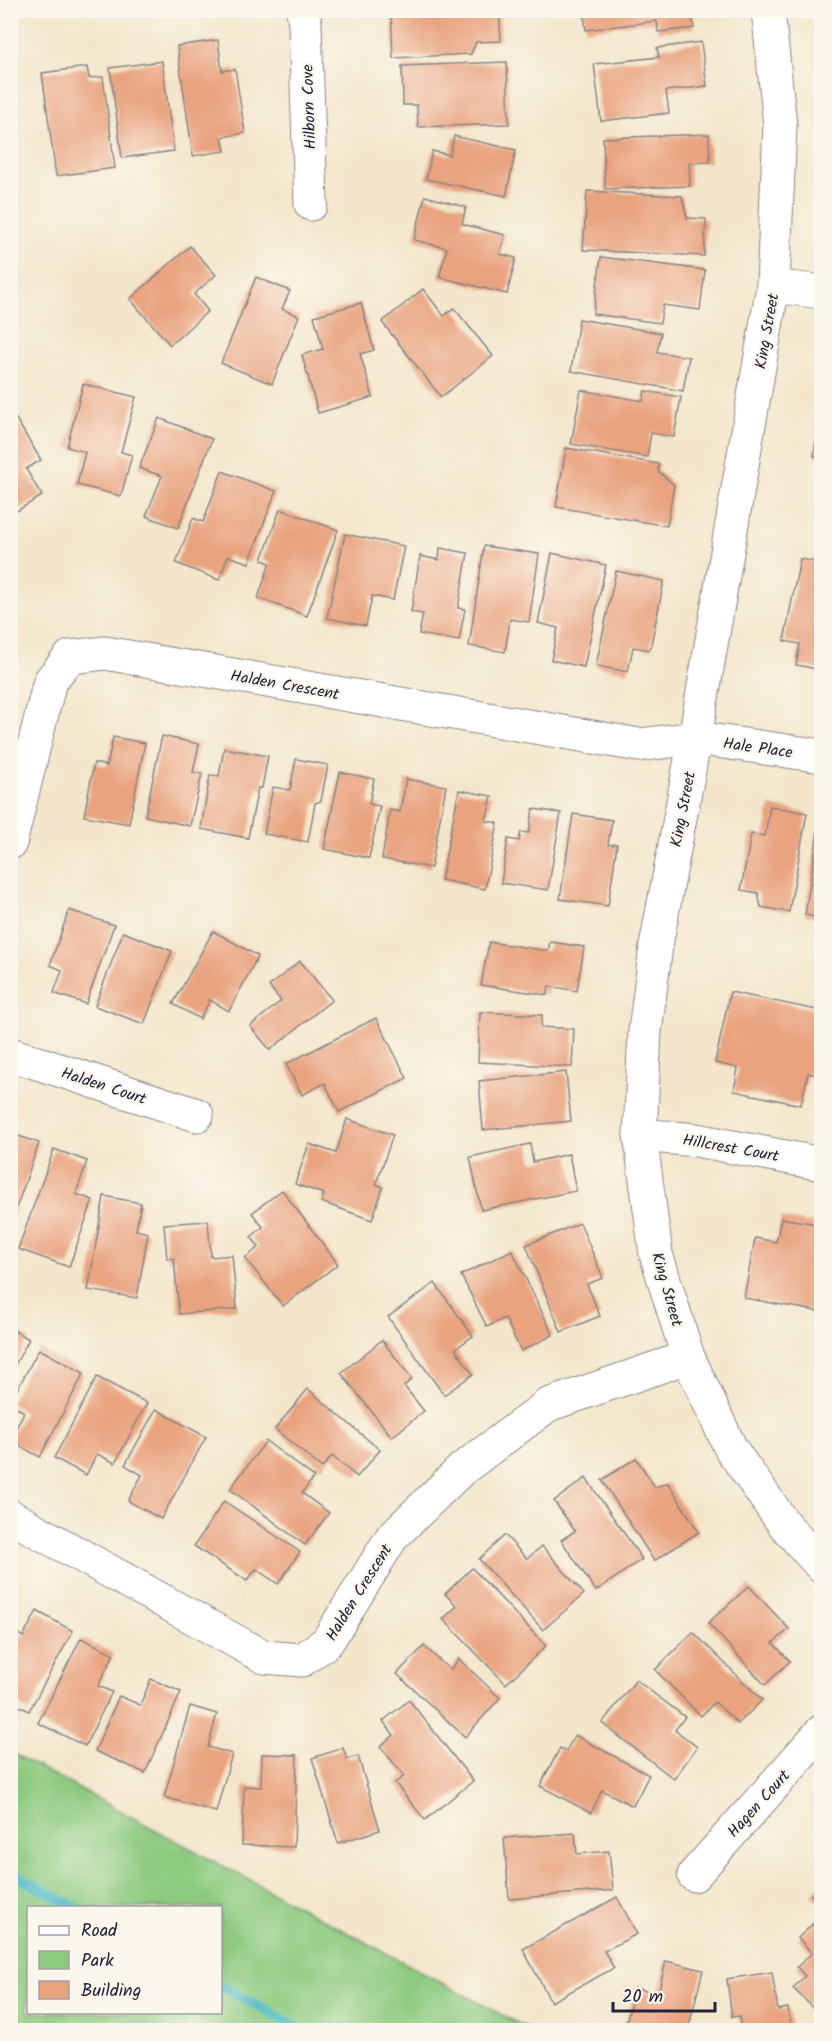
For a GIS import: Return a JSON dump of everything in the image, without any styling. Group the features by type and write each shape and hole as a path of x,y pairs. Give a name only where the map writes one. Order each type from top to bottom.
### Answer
{"street":[{"name":"Hilborn Cove","path":"303,10 311,204"},
{"name":"King Street","path":"768,10 780,125 773,286 695,738 656,946 645,1031 640,1135 656,1254 688,1357 731,1449 784,1524 822,1567"},
{"path":"773,286 822,292"},
{"name":"Halden Crescent","path":"10,843 50,681 70,657 105,653 639,745 695,738"},
{"name":"Hale Place","path":"695,738 822,756"},
{"name":"Halden Court","path":"10,1054 197,1115"},
{"name":"Hillcrest Court","path":"640,1135 696,1140 822,1164"},
{"name":"Halden Crescent","path":"10,1516 264,1657 302,1660 327,1642 392,1537 460,1470 548,1405 688,1357"},
{"name":"Hagen Court","path":"694,1875 822,1731"}],"green space":[{"path":"10,1752 530,2030 11,2030"}],"building":[{"path":"391,10 499,10 501,41 476,42 471,54 393,58"},
{"path":"583,10 692,10 694,28 658,32 657,21 586,30"},
{"path":"218,40 222,71 235,69 245,133 222,137 225,151 193,156 177,46"},
{"path":"701,42 707,86 666,91 669,113 601,121 594,64 659,57 657,48"},
{"path":"162,61 174,151 122,158 110,68"},
{"path":"507,62 509,124 418,127 417,105 403,105 402,66"},
{"path":"87,67 89,78 103,77 115,168 56,176 42,73"},
{"path":"709,134 710,162 689,163 690,186 605,189 603,138"},
{"path":"454,136 516,150 506,196 426,179 432,151 450,155"},
{"path":"587,191 682,196 687,218 706,219 704,256 583,250"},
{"path":"425,196 466,207 462,224 505,235 500,254 516,258 507,294 439,277 447,248 414,240"},
{"path":"190,246 216,275 194,294 208,311 170,345 130,299"},
{"path":"10,254 18,262 10,270"},
{"path":"601,257 705,270 700,310 663,305 660,323 593,314"},
{"path":"256,277 290,291 282,309 299,316 272,384 221,363"},
{"path":"423,289 444,316 454,308 493,356 441,397 382,322"},
{"path":"361,303 374,350 360,354 373,397 318,413 302,355 323,349 314,316"},
{"path":"579,319 661,333 657,352 689,357 683,391 571,371"},
{"path":"83,384 136,397 121,452 132,455 121,496 77,485 85,452 67,447"},
{"path":"581,390 643,401 645,391 681,397 674,437 651,433 647,457 571,444"},
{"path":"10,409 41,460 26,469 42,496 10,515"},
{"path":"820,413 822,413 822,457 814,456"},
{"path":"159,418 212,439 178,528 146,516 162,476 139,468"},
{"path":"566,448 659,464 658,471 674,485 667,526 556,507"},
{"path":"222,471 276,491 249,563 228,556 219,580 176,563 193,518 203,522"},
{"path":"280,509 338,530 307,616 258,598 270,563 262,560"},
{"path":"345,534 404,546 393,600 372,596 366,626 327,618"},
{"path":"484,546 539,554 529,622 510,619 505,652 469,646"},
{"path":"440,548 468,553 458,608 465,609 459,641 419,634 423,614 411,612 420,556 439,560"},
{"path":"552,553 606,565 584,667 551,660 558,628 538,623"},
{"path":"800,559 822,563 822,670 796,665 800,644 784,641"},
{"path":"616,571 664,581 650,650 633,647 628,672 596,666"},
{"path":"162,736 199,744 193,772 202,774 190,826 145,816"},
{"path":"113,737 145,743 129,824 84,816 94,763 107,766"},
{"path":"224,748 268,756 262,788 258,788 248,838 201,829 210,775 219,776"},
{"path":"296,759 328,765 321,801 315,803 308,842 264,834 273,787 290,790"},
{"path":"340,772 374,779 369,804 380,806 369,858 324,849"},
{"path":"406,779 446,786 431,868 382,859 390,810 400,812"},
{"path":"459,790 492,796 486,821 498,823 485,889 441,880"},
{"path":"770,806 807,813 789,912 761,907 758,893 741,890 751,834 765,836"},
{"path":"533,809 561,813 548,890 501,883 508,839 519,841 521,832 529,833"},
{"path":"573,814 612,820 608,845 617,844 608,906 560,899"},
{"path":"820,819 822,819 822,918 805,915"},
{"path":"69,910 114,925 86,1004 54,993 62,970 50,965"},
{"path":"213,931 258,956 229,1011 210,1000 200,1019 173,1004"},
{"path":"123,932 172,951 144,1024 95,1006"},
{"path":"489,942 548,951 550,942 584,947 577,991 549,986 547,995 481,985"},
{"path":"300,961 332,1000 270,1050 250,1026 281,1001 269,986"},
{"path":"730,992 822,1011 822,1076 808,1073 801,1105 734,1091 738,1068 715,1063"},
{"path":"480,1012 542,1015 541,1027 574,1029 572,1067 478,1062"},
{"path":"376,1018 407,1078 339,1112 325,1083 302,1095 286,1064"},
{"path":"566,1072 571,1121 483,1130 479,1081"},
{"path":"347,1119 393,1135 376,1184 383,1187 372,1220 321,1202 324,1194 295,1184 309,1144 336,1153"},
{"path":"10,1133 39,1143 11,1223 10,1223"},
{"path":"530,1144 533,1162 569,1154 576,1191 481,1210 470,1157"},
{"path":"54,1149 87,1161 76,1194 93,1200 69,1267 18,1249"},
{"path":"282,1190 338,1264 283,1306 245,1258 259,1247 251,1237 263,1227 252,1213"},
{"path":"104,1196 141,1203 136,1230 148,1233 137,1298 88,1290"},
{"path":"781,1218 822,1225 822,1312 744,1298 755,1238 776,1242"},
{"path":"208,1221 211,1257 232,1255 237,1309 179,1314 174,1258 167,1259 164,1224"},
{"path":"580,1223 603,1278 587,1284 600,1316 561,1332 526,1245"},
{"path":"512,1250 553,1335 521,1351 505,1318 487,1327 461,1275"},
{"path":"435,1283 473,1336 455,1349 473,1374 444,1395 388,1317"},
{"path":"10,1328 29,1339 10,1374"},
{"path":"382,1340 412,1379 404,1386 424,1411 392,1437 341,1373"},
{"path":"39,1349 84,1373 40,1457 10,1441 24,1412 10,1403"},
{"path":"97,1377 147,1403 115,1463 97,1454 86,1475 54,1458"},
{"path":"308,1389 380,1450 357,1477 332,1456 322,1468 275,1429"},
{"path":"156,1409 206,1437 161,1519 128,1501 142,1475 125,1465"},
{"path":"266,1441 314,1477 302,1493 329,1513 305,1545 230,1489"},
{"path":"636,1458 655,1487 668,1483 699,1532 654,1561 602,1480"},
{"path":"586,1478 642,1559 596,1591 561,1540 575,1531 554,1501"},
{"path":"224,1501 300,1552 278,1584 256,1569 247,1581 194,1546"},
{"path":"505,1535 527,1559 542,1546 584,1594 543,1630 479,1559"},
{"path":"472,1568 546,1646 506,1684 443,1619 457,1606 445,1594"},
{"path":"749,1586 789,1629 773,1643 790,1661 765,1685 708,1623"},
{"path":"37,1611 73,1631 29,1711 10,1701 10,1640 15,1632 23,1637"},
{"path":"693,1632 762,1700 738,1724 715,1702 701,1716 655,1670"},
{"path":"81,1638 114,1654 98,1686 112,1692 85,1746 38,1723"},
{"path":"424,1646 450,1670 459,1659 500,1698 465,1737 397,1674"},
{"path":"151,1679 181,1692 145,1773 95,1751 119,1696 140,1705"},
{"path":"636,1680 685,1717 675,1730 697,1747 674,1779 602,1723"},
{"path":"409,1700 473,1781 425,1820 395,1783 404,1776 380,1746 394,1735 383,1721"},
{"path":"190,1706 217,1714 208,1747 232,1754 216,1812 164,1797"},
{"path":"575,1735 649,1775 633,1806 602,1790 591,1813 540,1786 560,1748 566,1751"},
{"path":"343,1748 347,1759 358,1756 380,1830 338,1843 312,1758"},
{"path":"262,1754 297,1755 294,1847 242,1845 244,1786 261,1787"},
{"path":"575,1833 577,1854 609,1851 613,1890 509,1899 504,1838"},
{"path":"822,1883 822,1904 811,1895"},
{"path":"617,1897 637,1934 604,1951 614,1968 551,2002 523,1949"},
{"path":"822,1915 822,2017 793,1988 805,1976 797,1967 812,1953 798,1938"},
{"path":"666,1961 703,1970 688,2030 624,2030 635,1988 658,1994"},
{"path":"772,1972 778,2010 788,2008 792,2030 741,2030 739,2016 732,2017 727,1979"}],"waterway":[{"path":"10,1872 72,1906"},
{"path":"222,1987 303,2030"}]}
